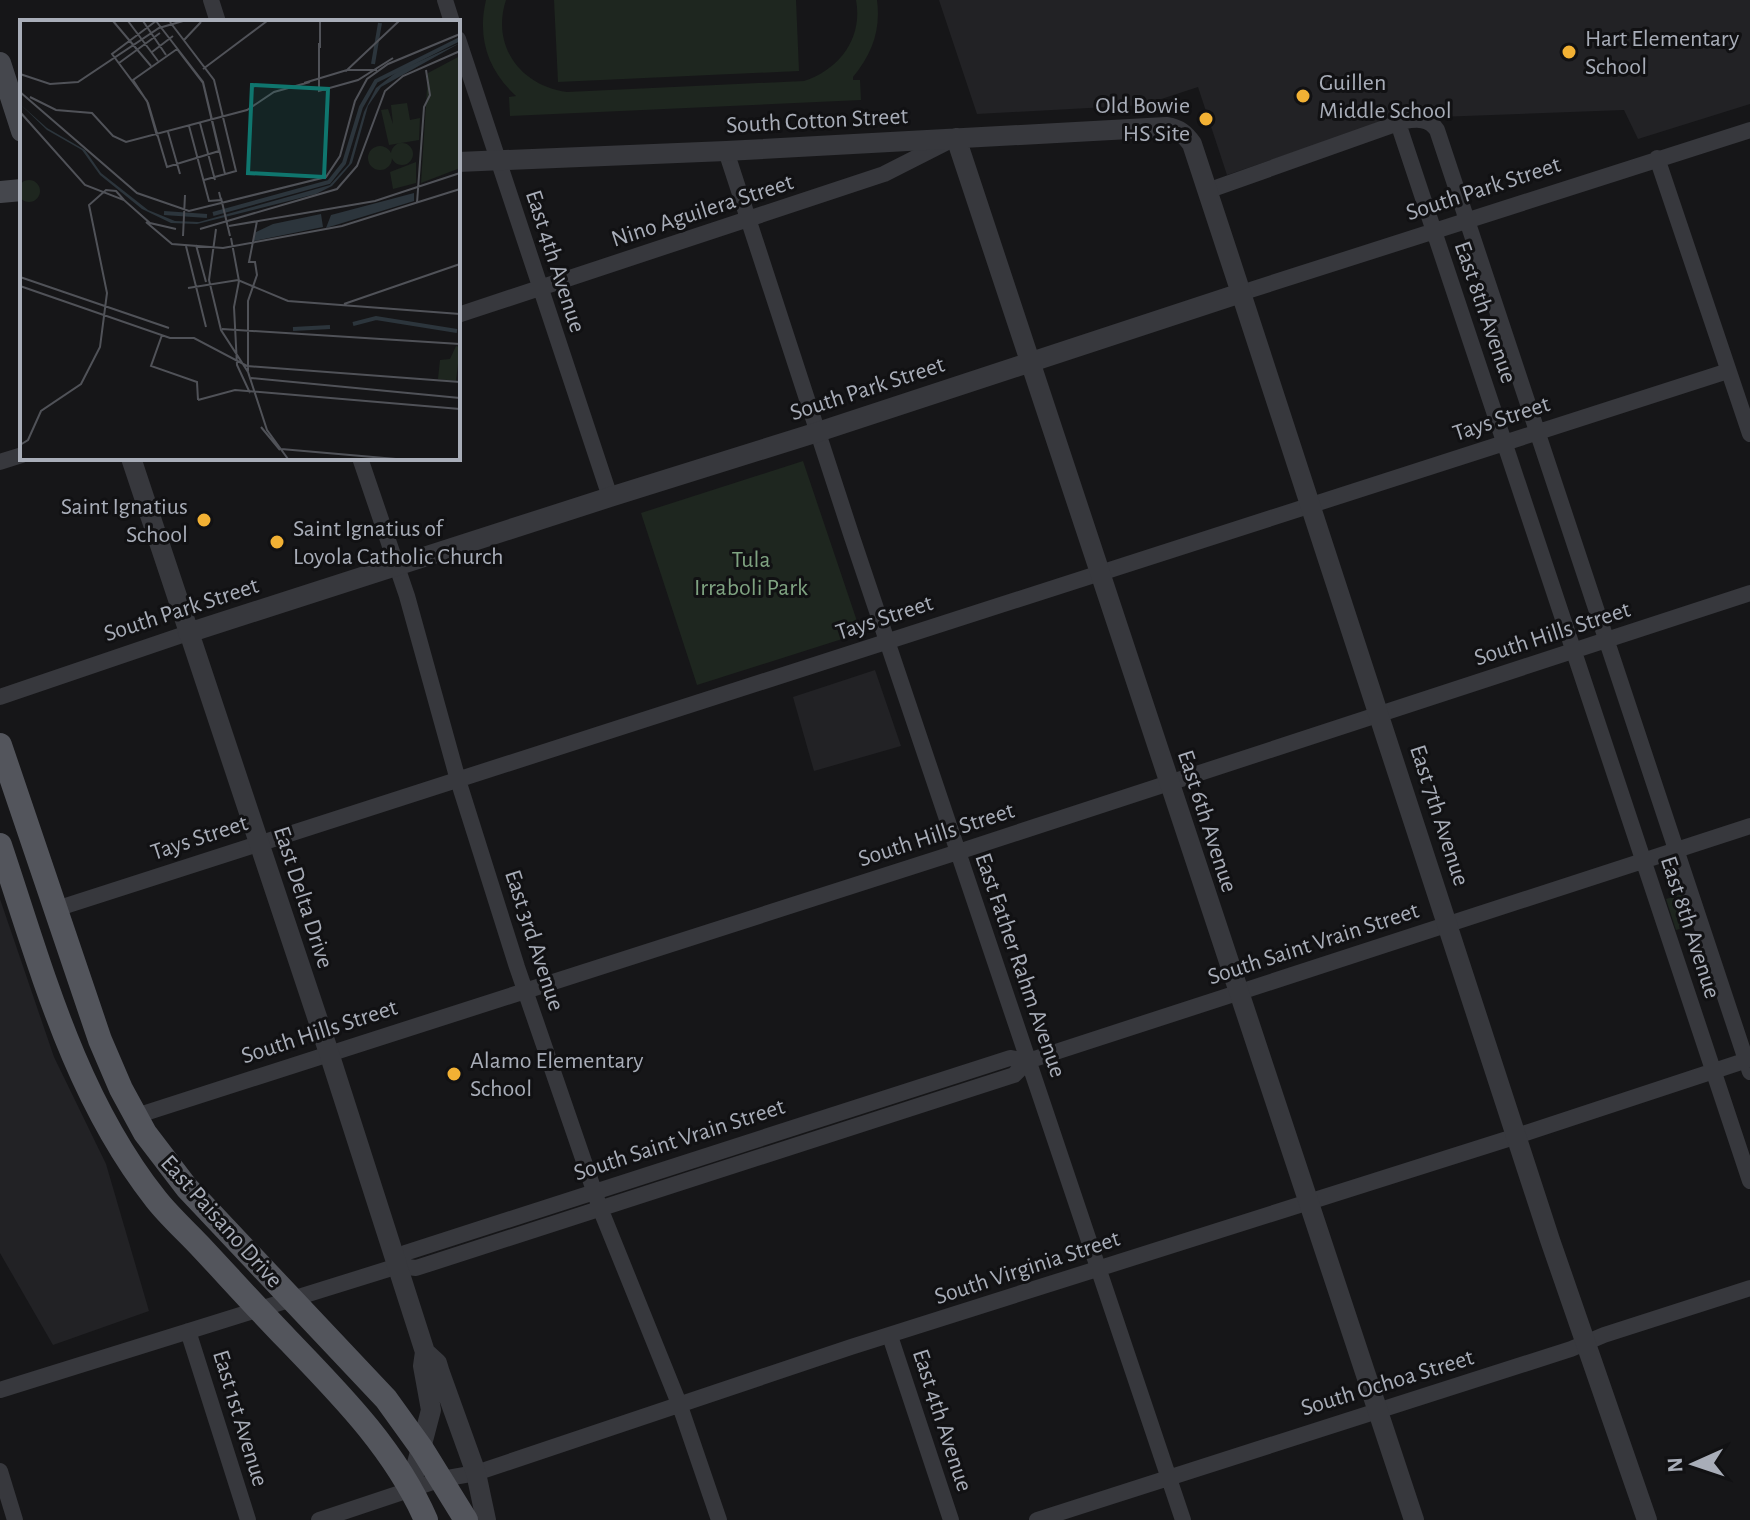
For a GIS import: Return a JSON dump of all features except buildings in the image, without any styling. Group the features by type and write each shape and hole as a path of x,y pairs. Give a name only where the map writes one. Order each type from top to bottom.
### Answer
{"main road":[{"path":"0,63 20,125"},
{"path":"0,192 20,190"},
{"name":"East Paisano Drive","path":"0,745 100,1040 136,1116 187,1188 386,1399 442,1479 466,1520"},
{"name":"East Paisano Drive","path":"0,845 72,1055 94,1104 125,1159 157,1201 337,1390 369,1428 426,1520"}],"street":[{"path":"211,0 217,20"},
{"path":"445,0 451,20"},
{"name":"East 4th Avenue","path":"460,45 610,497"},
{"name":"East 8th Avenue","path":"1749,1064 1437,130 1432,123 1413,120 1398,123 1750,1181"},
{"path":"1207,191 1398,123"},
{"name":"South Cotton Street","path":"460,162 1166,127 1179,130"},
{"name":"East 7th Avenue","path":"1179,130 1192,144 1517,1136 1647,1520"},
{"name":"South Park Street","path":"0,697 188,633 1750,130"},
{"name":"Nino Aguilera Street","path":"460,314 884,174 956,138"},
{"name":"East 6th Avenue","path":"956,138 1414,1520"},
{"name":"East Father Rahm Avenue","path":"726,151 887,641 1183,1520"},
{"path":"1657,158 1750,434"},
{"name":"Tays Street","path":"56,909 1728,371"},
{"path":"0,462 20,456"},
{"name":"East Delta Drive","path":"132,460 425,1352 423,1366 431,1410 410,1490"},
{"name":"East 3rd Avenue","path":"361,460 398,566 458,780 526,992 594,1192 680,1406 719,1520"},
{"name":"South Hills Street","path":"136,1116 1750,593"},
{"name":"South Saint Vrain Street","path":"0,1390 398,1266 412,1270 1014,1075 1028,1061 1750,826"},
{"name":"South Saint Vrain Street","path":"398,1266 405,1253 1010,1058 1028,1061"},
{"name":"South Virginia Street","path":"319,1520 442,1479 476,1473 1713,1071 1749,1064"},
{"name":"South Ochoa Street","path":"1037,1520 1750,1288"},
{"name":"East 1st Avenue","path":"188,1331 248,1520"},
{"name":"East 4th Avenue","path":"890,1336 951,1520"},
{"name":"East Delta Drive","path":"425,1352 437,1363 476,1473 486,1520"},
{"path":"0,1471 15,1520"}],"shaded area":[{"path":"939,0 1750,0 1750,104 1638,139 1624,110 1438,117 1409,113 1227,175 1198,87 1143,105 977,114"},
{"path":"875,670 901,746 814,771 793,697"},
{"path":"0,899 54,1057 106,1164 149,1311 53,1345 0,1253"}],"green space":[{"path":"486,0 506,0 502,17 503,33 513,61 536,81 567,92 804,81 828,69 846,50 856,27 856,0 877,0 878,21 870,50 853,77 853,80 860,80 861,100 510,116 509,97 516,96 498,75 484,40"},
{"path":"554,0 796,0 799,71 558,82"},
{"name":"Tula Irraboli Park","path":"803,461 861,633 697,685 641,513"},
{"path":"1682,894 1692,925 1676,930 1666,899"}],"place":[{"name":"Hart Elementary School","path":"1569,52"},
{"name":"Guillen Middle School","path":"1303,96"},
{"name":"Old Bowie HS Site","path":"1206,119"},
{"name":"Saint Ignatius School","path":"204,520"},
{"name":"Saint Ignatius of Loyola Catholic Church","path":"277,542"},
{"name":"Alamo Elementary School","path":"454,1074"}]}
